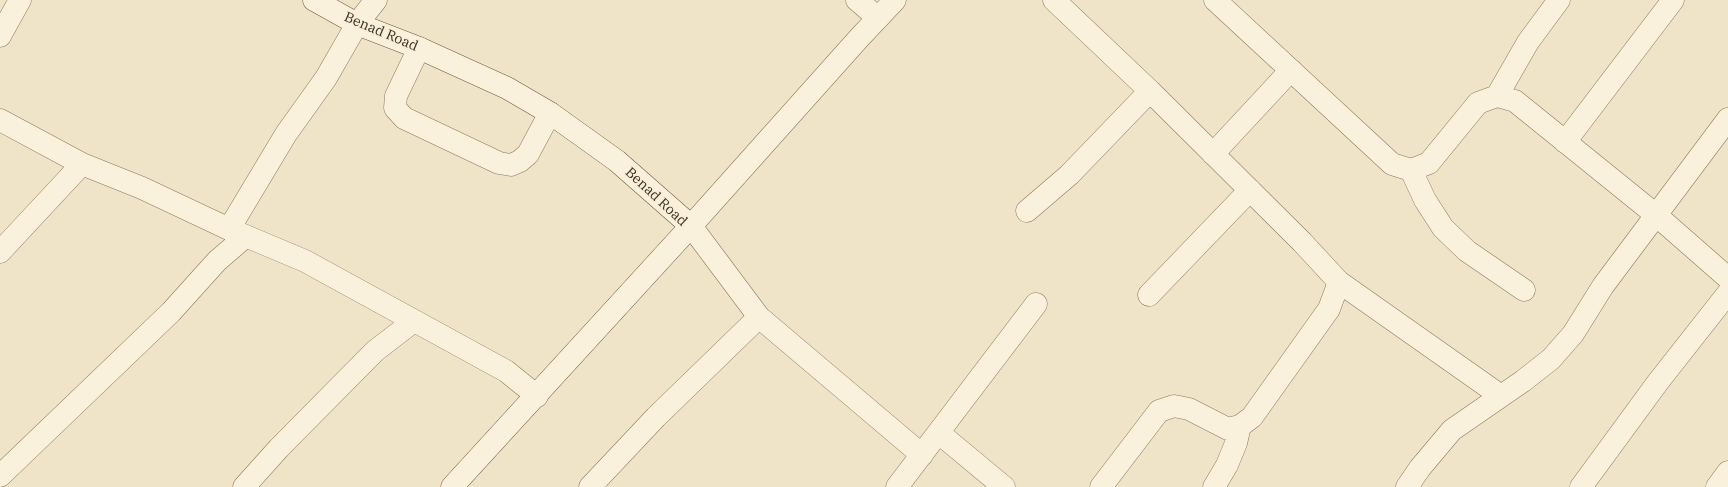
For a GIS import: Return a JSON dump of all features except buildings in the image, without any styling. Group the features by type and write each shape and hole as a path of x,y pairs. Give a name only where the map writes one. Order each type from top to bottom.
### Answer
{"street":[{"path":"0,36 20,0"},
{"name":"Benad Road","path":"314,0 357,24 419,48 507,88 550,113 617,161 691,226 537,396 452,487"},
{"path":"0,476 170,312 217,261 238,233 286,134 326,78 357,24 376,0"},
{"path":"857,0 878,18"},
{"path":"895,0 691,226 759,317 922,455"},
{"path":"1054,0 1214,154 1302,242 1339,282 1501,396"},
{"path":"1215,0 1392,164 1411,170 1429,163 1478,103 1497,96 1515,101 1656,215 1728,278"},
{"path":"1497,96 1528,42 1559,0"},
{"path":"1565,142 1673,0"},
{"path":"419,48 396,96 395,108 404,118 499,163 511,165 520,161 528,154 550,113"},
{"path":"1214,154 1291,70"},
{"path":"1027,211 1069,175 1150,91"},
{"path":"1407,487 1420,468 1452,430 1551,360 1572,334 1603,286 1728,119"},
{"path":"0,120 82,164 142,188 238,233 305,261 506,371 537,396"},
{"path":"0,252 82,164"},
{"path":"1411,170 1426,200 1443,228 1467,251 1524,290"},
{"path":"1149,294 1250,190"},
{"path":"1101,487 1159,411 1174,406 1189,409 1228,429 1240,426 1252,417 1329,309 1339,282"},
{"path":"1581,487 1658,382 1728,293"},
{"path":"897,487 1036,304"},
{"path":"590,487 656,417 759,317"},
{"path":"244,487 279,448 375,351 414,321"},
{"path":"1214,487 1227,465 1236,443 1240,426"},
{"path":"939,433 1004,487"},
{"path":"1717,487 1728,472"}]}
